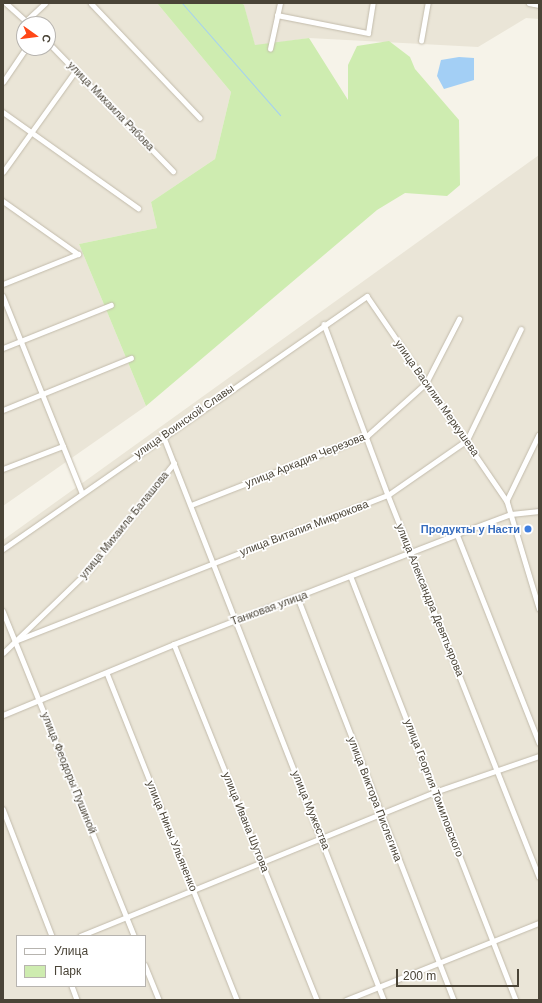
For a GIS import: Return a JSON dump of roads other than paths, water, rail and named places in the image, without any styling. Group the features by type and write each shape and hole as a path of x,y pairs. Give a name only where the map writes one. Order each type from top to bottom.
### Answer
{"street":[{"path":"6,3 20,16"},
{"path":"34,16 45,3"},
{"path":"91,3 200,118"},
{"path":"270,50 280,3"},
{"path":"277,15 368,34 373,3"},
{"path":"421,41 428,3"},
{"path":"530,3 539,5"},
{"name":"улица Михаила Рябова","path":"56,50 173,170"},
{"path":"3,82 21,56"},
{"path":"3,172 76,70"},
{"path":"3,112 30,133 138,208"},
{"path":"3,201 78,254 3,284"},
{"path":"3,296 82,493"},
{"name":"улица Воинской Славы","path":"3,549 163,435 366,296"},
{"name":"улица Василия Меркушева","path":"366,296 467,440 507,501 539,608"},
{"path":"3,348 111,305"},
{"name":"улица Аркадия Черезова","path":"191,505 367,436 426,383 459,319"},
{"name":"улица Александра Девятьярова","path":"324,324 367,436 388,496 539,876"},
{"name":"улица Виталия Микрюкова","path":"15,641 213,562 388,496 467,440 521,329"},
{"path":"3,410 131,358"},
{"name":"улица Мужества","path":"163,435 323,839 384,1000"},
{"path":"507,501 539,435"},
{"path":"3,469 63,446"},
{"name":"улица Михаила Балашова","path":"3,653 90,569 174,463"},
{"name":"Танковая улица","path":"3,715 174,644 298,598 457,534 511,514 539,511"},
{"path":"457,534 539,742"},
{"name":"улица Георгия Томиловского","path":"351,577 516,1000"},
{"name":"улица Виктора Пислегина","path":"298,598 454,1000"},
{"name":"улица Феодоры Пушиной","path":"3,610 134,935"},
{"name":"улица Ивана Шутова","path":"174,644 263,862 317,1000"},
{"name":"улица Нины Ульяненко","path":"107,673 237,1000"},
{"path":"83,935 323,839 435,792 497,769 539,756"},
{"path":"3,809 52,935"},
{"path":"346,1000 379,988 439,962 539,924"},
{"path":"146,968 159,1000"},
{"path":"72,987 77,1000"}],"water":[{"path":"459,57 474,58 474,80 444,89 437,76 441,60"}],"waterway":[{"path":"182,3 280,115"}],"place":[{"name":"Продукты у Насти","path":"528,529"}]}
